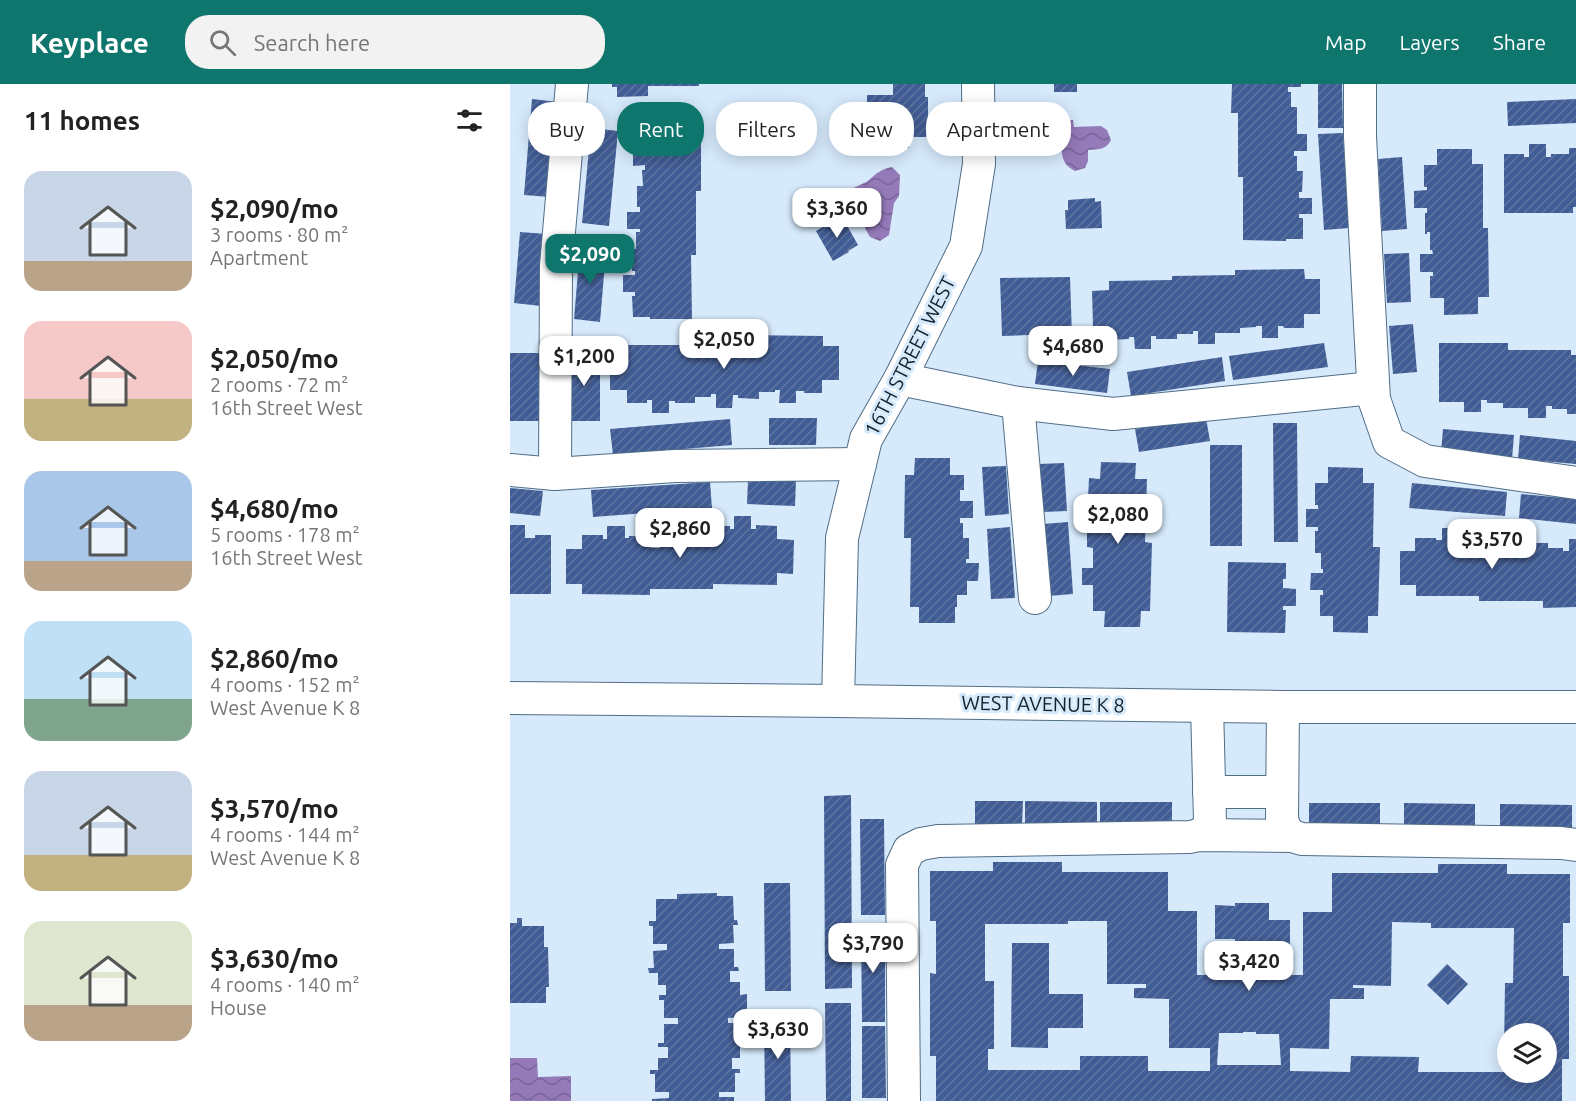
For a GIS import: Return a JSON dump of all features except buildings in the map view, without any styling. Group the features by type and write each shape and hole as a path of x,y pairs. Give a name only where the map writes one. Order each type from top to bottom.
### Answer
{"street":[{"path":"555,474 556,266 572,84"},
{"name":"16TH STREET WEST","path":"838,701 842,538 866,439 900,379 966,246 978,164 978,84"},
{"path":"1360,84 1360,137 1373,388 1374,399 1389,442 1425,461 1576,483"},
{"path":"900,379 1018,403 1113,414 1373,388"},
{"path":"1018,403 1035,597"},
{"path":"510,470 555,474 675,466 860,464"},
{"name":"WEST AVENUE K 8","path":"510,698 1283,707 1576,707"},
{"path":"1199,835 1208,829 1209,821 1207,706"},
{"path":"1283,707 1282,819 1285,830 1292,836"},
{"path":"1209,792 1282,792"},
{"path":"903,1101 902,865 909,850 921,844 938,841 1199,835 1576,845"}],"water":[{"path":"1071,120 1073,120 1074,127 1101,126 1107,130 1111,140 1104,147 1088,150 1088,161 1085,168 1075,171 1064,161 1062,156 1071,156"},
{"path":"892,167 900,175 899,196 894,203 889,235 880,241 870,237 865,228 864,215 855,214 848,203 850,190 882,170"},
{"path":"510,1058 537,1058 538,1077 571,1076 571,1101 510,1101"}]}
